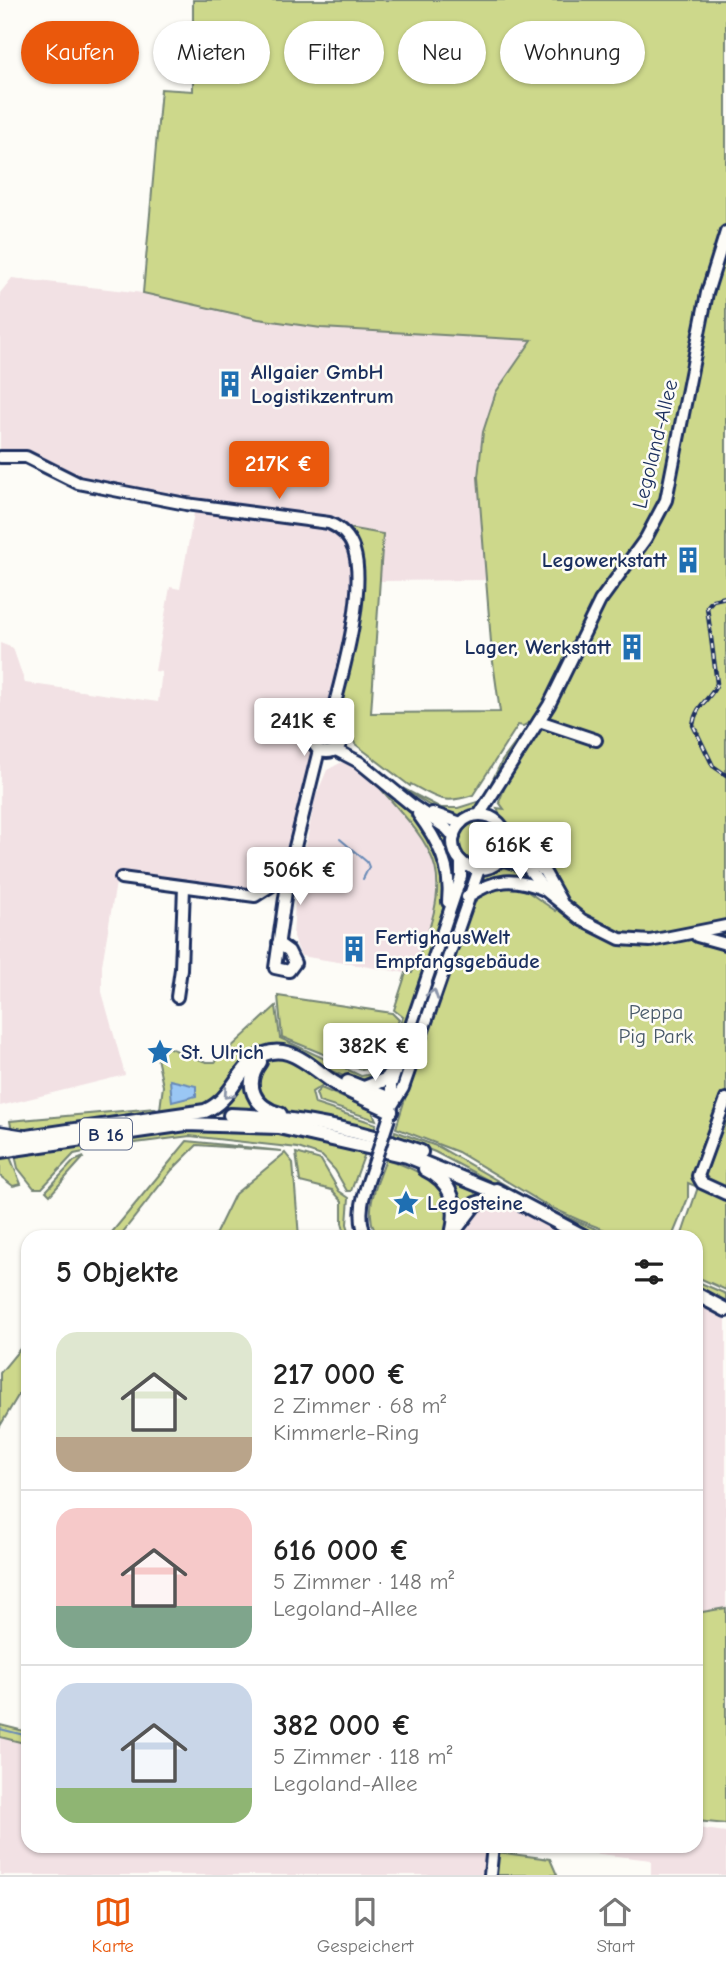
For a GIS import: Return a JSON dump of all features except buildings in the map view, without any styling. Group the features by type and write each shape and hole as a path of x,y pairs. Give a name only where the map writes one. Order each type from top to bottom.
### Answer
{"highway":[{"path":"0,1134 25,1138"}],"main road":[{"path":"177,1115 205,1111 221,1102 253,1061 267,1054 290,1053 333,1082 391,1111"},
{"path":"267,1054 252,1078 253,1095 269,1111 296,1120"},
{"path":"365,1088 387,1079 398,1062"},
{"path":"324,1074 383,1096 391,1111"},
{"name":"B 16","path":"0,1142 177,1115 271,1116 348,1130 419,1152 487,1184 503,1195"},
{"name":"B 16","path":"0,1151 97,1135 213,1123 299,1130 444,1170 503,1195 571,1230"},
{"path":"395,1155 436,1174 443,1181 456,1209 452,1230"},
{"path":"456,1230 475,1204 503,1195"},
{"path":"703,1298 726,1310"}],"street":[{"name":"Legoland-Allee","path":"479,815 539,722 600,601 646,538 666,500 708,293 726,232"},
{"path":"0,457 26,457 78,483 186,504 329,523 340,529 354,548 356,582 349,643 334,688 330,723"},
{"path":"539,722 596,740"},
{"path":"330,723 341,731 339,745 328,752 319,750 313,743 312,733 318,725 330,723"},
{"path":"339,745 454,837"},
{"path":"278,943 288,875 319,750"},
{"name":"Legoland-Allee","path":"493,819 495,789"},
{"path":"412,806 461,823"},
{"path":"412,806 435,836 443,854 449,893 445,926"},
{"path":"391,1111 390,1092 398,1062 461,877 461,862 456,854 454,837 461,823 479,815 493,819 502,826 507,843 544,871 562,903"},
{"path":"461,862 479,869 494,865 501,859 507,843"},
{"path":"501,859 527,867 545,890 592,926 620,939 650,941 726,926"},
{"path":"364,1230 360,1218 362,1202 372,1170 479,869"},
{"path":"121,878 255,896 288,875"},
{"path":"467,897 502,879 518,880 545,890"},
{"path":"177,997 181,969 184,887"},
{"path":"691,934 726,944"},
{"path":"726,1100 698,1176 705,1185 726,1194"},
{"path":"490,1875 492,1853"}],"shaded area":[{"path":"12,278 143,293 258,319 321,328 532,339 496,392 478,477 486,580 379,581 383,534 356,545 352,655 338,720 323,718 307,734 311,759 288,865 282,873 253,891 117,877 102,965 102,992 125,1075 0,1106 0,643 13,648 25,683 158,702 162,672 155,671 170,587 180,589 196,502 83,481 21,452 0,452 0,293"},
{"path":"346,760 371,778 406,817 431,851 436,868 437,905 412,974 301,956 293,937 295,902 315,798 327,770"},
{"path":"492,1201 558,1230 465,1230 474,1210"},
{"path":"703,1303 726,1316 726,1608 703,1612"},
{"path":"0,1737 21,1742 21,1853 490,1853 488,1875 0,1875"},
{"path":"703,1829 726,1832 726,1875 651,1875 651,1860 592,1853 703,1853"}],"green space":[{"name":"Peppa Pig Park","path":"193,0 726,0 726,1290 703,1280 703,1230 683,1230 698,1187 688,1183 688,1198 675,1230 605,1230 548,1206 458,1152 396,1128 434,1004 476,900 497,886 518,885 556,911 564,895 550,871 514,843 497,808 504,809 499,802 510,774 607,583 578,633 538,717 523,726 518,725 473,795 447,800 411,784 410,786 355,744 342,701 352,655 360,579 342,527 383,534 371,713 500,712 492,655 478,477 483,432 496,392 532,340 321,328 258,319 143,293 161,89 193,91 193,84 270,84 270,21 193,21"},
{"path":"529,725 533,726 483,799 502,761"},
{"path":"327,727 334,730 337,737 334,744 327,747 320,744 317,737 320,730"},
{"path":"371,778 416,818 437,847 447,890 443,917 387,1072 367,1083 358,1082 319,1066 293,1048 273,1046 209,1106 163,1112 160,1109 163,1086 156,1053 162,1045 206,1062 215,1062 276,1006 280,1038 361,1076 379,1073 403,1017 394,1010 406,973 412,973 426,938 437,887 435,867 427,848 414,828"},
{"path":"402,788 441,808 458,808 480,801 484,804 457,818 443,814"},
{"path":"480,820 496,826 502,842 496,858 480,864 464,858 458,842 464,826"},
{"path":"430,822 449,835 455,869 455,892"},
{"path":"509,863 522,867 532,880 512,875 477,887 479,875"},
{"path":"464,869 472,872 399,1089 393,1094"},
{"path":"278,996 392,1013 399,1020 376,1067 362,1070 282,1037"},
{"path":"276,1056 298,1062 326,1083 312,1092 315,1104 376,1124 374,1131 278,1111 259,1098 258,1078 261,1067"},
{"path":"253,1066 250,1074 269,1113 210,1112"},
{"path":"321,1088 372,1110 376,1120 319,1102 316,1093"},
{"path":"156,1108 144,1115 12,1131 10,1121"},
{"path":"179,1129 276,1132 365,1153 351,1191 347,1191 335,1170 322,1156 298,1148 190,1136 119,1145 120,1137"},
{"path":"395,1131 439,1147 545,1208 598,1230 583,1230 435,1152 394,1136"},
{"path":"102,1140 103,1148 74,1154 42,1188 34,1188 18,1168 15,1155 10,1157 21,1184 13,1186 0,1176 0,1156"},
{"path":"187,1141 282,1151 197,1145 172,1170 125,1230 114,1230"},
{"path":"285,1153 293,1163 298,1230 217,1230 235,1194"},
{"path":"296,1153 321,1160 339,1191 349,1198 349,1230 344,1230 342,1223 342,1201 332,1190 300,1182"},
{"path":"84,1157 50,1195 46,1191 74,1161"},
{"path":"386,1159 426,1177 446,1196 450,1208 444,1230 374,1230 371,1207 375,1187"},
{"path":"452,1181 493,1195 464,1214 461,1197"},
{"path":"703,1284 726,1294 726,1302 703,1290"},
{"path":"21,1348 21,1391 0,1426 0,1373"},
{"path":"726,1608 726,1824 703,1822 703,1612"},
{"path":"0,1725 21,1730 21,1742 0,1737"},
{"path":"496,1853 504,1853 550,1859 557,1875 494,1875"}],"water":[{"path":"170,1080 196,1086 196,1096 172,1102"}],"waterway":[{"path":"340,839 367,862 369,867 363,879"},
{"path":"0,1729 21,1734"}],"railway":[{"path":"726,597 713,600 707,607 717,683 697,711 693,725 713,766 726,775"}],"place":[{"name":"Allgaier GmbH Logistikzentrum","path":"230,384"},
{"name":"Legowerkstatt","path":"688,560"},
{"name":"Lager, Werkstatt","path":"632,647"},
{"name":"FertighausWelt Empfangsgebäude","path":"354,949"},
{"name":"St. Ulrich","path":"160,1052"},
{"name":"Legosteine","path":"406,1203"}]}
